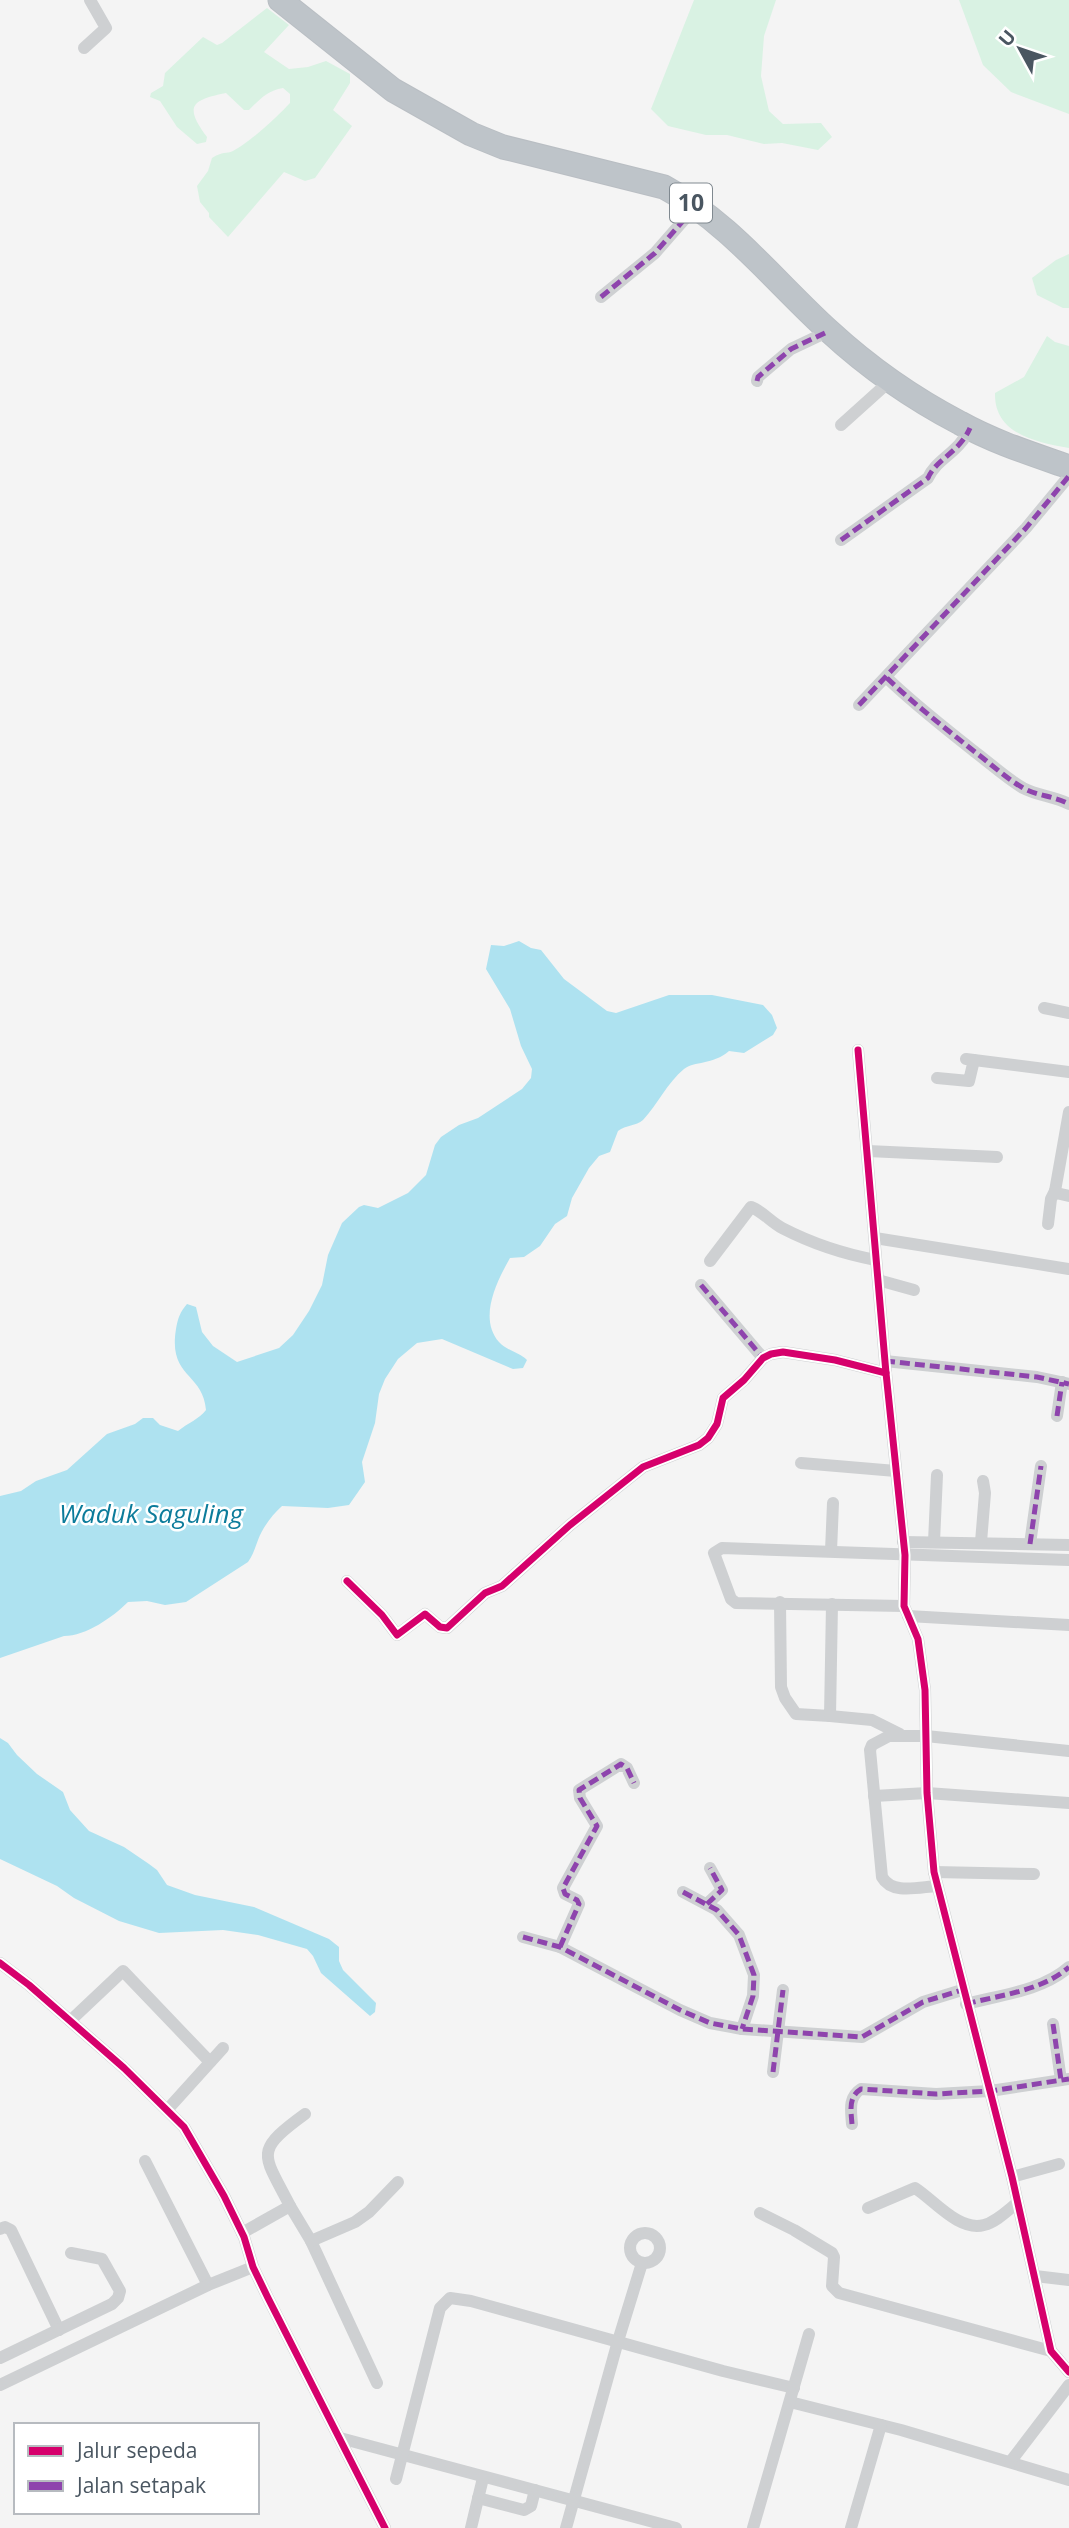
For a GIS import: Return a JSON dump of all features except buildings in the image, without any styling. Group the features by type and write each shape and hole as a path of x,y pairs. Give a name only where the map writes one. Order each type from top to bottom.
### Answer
{"highway":[{"name":"10","path":"280,0 393,90 471,134 503,148 664,187 696,206 773,274 829,331 891,380 970,428 1069,467"}],"street":[{"path":"84,48 106,28 90,0"},
{"path":"601,297 654,253 696,206"},
{"path":"757,382 758,377 791,349 829,331"},
{"path":"841,425 891,380"},
{"path":"841,540 928,478 938,464 965,440 970,428"},
{"path":"859,705 1050,501 1069,476"},
{"path":"887,678 917,706 1007,777 1025,789 1056,797 1069,804"},
{"path":"1044,1008 1069,1013"},
{"path":"858,1050 904,1548 906,1611 918,1639 923,1663 927,1793 934,1872 962,1990 1012,2177 1051,2351 1069,2372"},
{"path":"937,1078 969,1081 970,1059 1069,1072"},
{"path":"1048,1224 1069,1112"},
{"path":"868,1151 998,1157"},
{"path":"1055,1191 1056,1194 1069,1196"},
{"path":"710,1261 751,1207 780,1227 799,1236 876,1261"},
{"path":"875,1238 1069,1269"},
{"path":"878,1280 914,1290"},
{"path":"701,1285 763,1358"},
{"path":"347,1581 382,1615 397,1635 425,1614 443,1629 447,1628 485,1593 502,1586 570,1525 643,1467 699,1445 708,1438 717,1424 723,1398 744,1380 763,1358 771,1354 783,1352 886,1367 1037,1377 1066,1383 1057,1416"},
{"path":"801,1463 895,1471"},
{"path":"1030,1544 1041,1465"},
{"path":"934,1542 937,1475"},
{"path":"981,1542 985,1493 983,1481"},
{"path":"831,1551 833,1503"},
{"path":"904,1548 934,1542 1069,1545"},
{"path":"1069,1560 904,1548 831,1551 722,1548 716,1551 714,1556 733,1602 832,1604 1069,1625"},
{"path":"780,1602 782,1693 796,1714 872,1720 904,1736"},
{"path":"830,1716 832,1604"},
{"path":"937,1886 894,1888 884,1881 874,1796 870,1750 872,1745 890,1736 926,1736 1069,1751"},
{"path":"560,1947 579,1904 565,1894 563,1888 597,1826 580,1798 579,1790 621,1764 627,1768 634,1783"},
{"path":"874,1796 927,1793 1069,1803"},
{"path":"707,1904 722,1890 710,1868"},
{"path":"934,1872 1034,1874"},
{"path":"683,1892 717,1910 739,1935 754,1975 753,1996 742,2029"},
{"path":"523,1937 560,1947 710,2023 742,2029 862,2037 923,2002 962,1990"},
{"path":"0,1963 70,2021 184,2127 224,2196 242,2233 253,2267 385,2528"},
{"path":"966,2004 1038,1985 1054,1979 1069,1967"},
{"path":"70,2021 123,1971 210,2062"},
{"path":"773,2072 783,1990"},
{"path":"852,2124 851,2101 861,2089 936,2094 990,2091 1065,2079 1053,2024"},
{"path":"167,2110 223,2048"},
{"path":"305,2114 275,2136 268,2149 267,2161 311,2241 377,2383"},
{"path":"145,2161 208,2285"},
{"path":"1012,2177 1059,2164"},
{"path":"311,2241 362,2217 398,2182"},
{"path":"868,2208 915,2188 947,2214 959,2221 978,2226 985,2225 1017,2203"},
{"path":"242,2233 290,2206"},
{"path":"760,2213 832,2253 832,2286 839,2293 1051,2351"},
{"path":"0,2229 5,2227 10,2230 59,2330"},
{"path":"0,2358 112,2304 120,2295 102,2259 71,2253"},
{"path":"566,2528 642,2263"},
{"path":"0,2385 208,2285 253,2267"},
{"path":"1035,2276 1069,2280"},
{"path":"396,2479 440,2308 450,2298 471,2301 794,2388"},
{"path":"752,2528 809,2333"},
{"path":"1011,2461 1069,2385"},
{"path":"790,2402 1011,2461 1069,2480"},
{"path":"850,2528 881,2425"},
{"path":"340,2438 676,2528"},
{"path":"471,2528 483,2478"},
{"path":"478,2498 524,2510 531,2506 536,2490"}],"green space":[{"path":"694,0 776,0 764,36 761,76 769,111 783,124 821,123 832,137 818,150 782,143 764,144 727,135 706,135 668,126 651,109"},
{"path":"959,0 1069,0 1069,114 1011,92 983,65"},
{"path":"267,8 289,25 264,52 289,69 326,61 350,74 350,83 333,110 352,126 315,178 305,181 284,172 228,237 209,217 200,202 197,186 208,171 212,158 233,151 255,136 290,103 290,94 283,88 272,91 249,110 244,110 226,93 205,98 195,106 194,111 195,118 207,137 206,142 197,144 177,127 160,101 150,97 151,93 163,86 165,73 203,37 217,45 222,43"},
{"path":"1069,254 1069,308 1063,308 1037,295 1032,278"},
{"path":"1047,336 1055,342 1069,346 1069,448 1043,443 1019,434 1009,427 997,407 995,393 1024,377"}],"water":[{"name":"Waduk Saguling","path":"519,941 541,950 564,979 607,1011 616,1013 669,995 712,995 763,1005 772,1015 777,1028 773,1035 744,1053 729,1051 717,1059 684,1069 643,1120 618,1131 610,1152 599,1156 589,1168 572,1198 567,1216 555,1224 540,1246 524,1257 510,1258 495,1288 490,1322 499,1342 527,1360 523,1368 513,1369 442,1339 417,1343 398,1359 385,1379 379,1394 375,1423 362,1462 365,1482 349,1505 328,1508 282,1506 265,1526 248,1562 186,1602 165,1605 147,1601 128,1602 115,1614 81,1633 64,1636 0,1658 0,1496 21,1491 36,1481 67,1470 107,1434 135,1424 143,1418 153,1418 160,1425 178,1431 206,1410 199,1388 177,1357 176,1329 187,1304 196,1307 202,1332 213,1346 237,1362 279,1348 293,1335 322,1285 328,1255 342,1223 359,1207 364,1205 378,1208 408,1193 426,1175 435,1145 441,1137 459,1125 478,1118 522,1089 531,1078 532,1069 521,1046 510,1009 486,969 491,945 504,946"},
{"path":"0,1738 37,1774 63,1792 70,1810 89,1831 124,1847 149,1864 157,1870 167,1885 195,1895 254,1907 329,1939 339,1947 339,1961 343,1970 376,2003 375,2012 370,2016 321,1973 307,1949 258,1935 223,1930 159,1933 119,1921 57,1886 0,1859"}],"marked path":[{"path":"601,297 655,253 696,206"},
{"path":"757,381 758,377 791,349 829,331"},
{"path":"841,540 928,478 936,466 960,444 970,428"},
{"path":"859,705 1026,528 1069,476"},
{"path":"887,678 908,698 1011,780 1029,791 1069,804"},
{"path":"701,1285 763,1358"},
{"path":"885,1361 1037,1377 1069,1384"},
{"path":"1057,1416 1062,1382"},
{"path":"1030,1544 1041,1466"},
{"path":"560,1947 579,1904 565,1894 563,1888 597,1826 580,1798 579,1790 621,1764 627,1768 634,1783"},
{"path":"707,1904 722,1890 710,1868"},
{"path":"683,1892 717,1910 739,1935 754,1975 753,1996 742,2029"},
{"path":"523,1937 560,1947 710,2023 742,2029 862,2037 923,2002 962,1990"},
{"path":"966,2004 1034,1987 1069,1967"},
{"path":"773,2072 783,1990"},
{"path":"1053,2024 1061,2080"},
{"path":"852,2124 852,2100 861,2089 936,2094 990,2091 1069,2079"}],"cycle path":[{"path":"858,1050 905,1555 904,1606 918,1639 925,1690 927,1793 934,1872 1012,2177 1051,2351 1069,2372"},
{"path":"347,1581 382,1615 397,1635 425,1614 440,1627 447,1628 485,1593 502,1586 570,1525 643,1467 699,1445 708,1438 717,1424 723,1398 744,1380 763,1358 783,1352 835,1360 886,1373"},
{"path":"0,1963 124,2068 184,2127 224,2196 244,2237 253,2267 268,2298 385,2528"}]}
